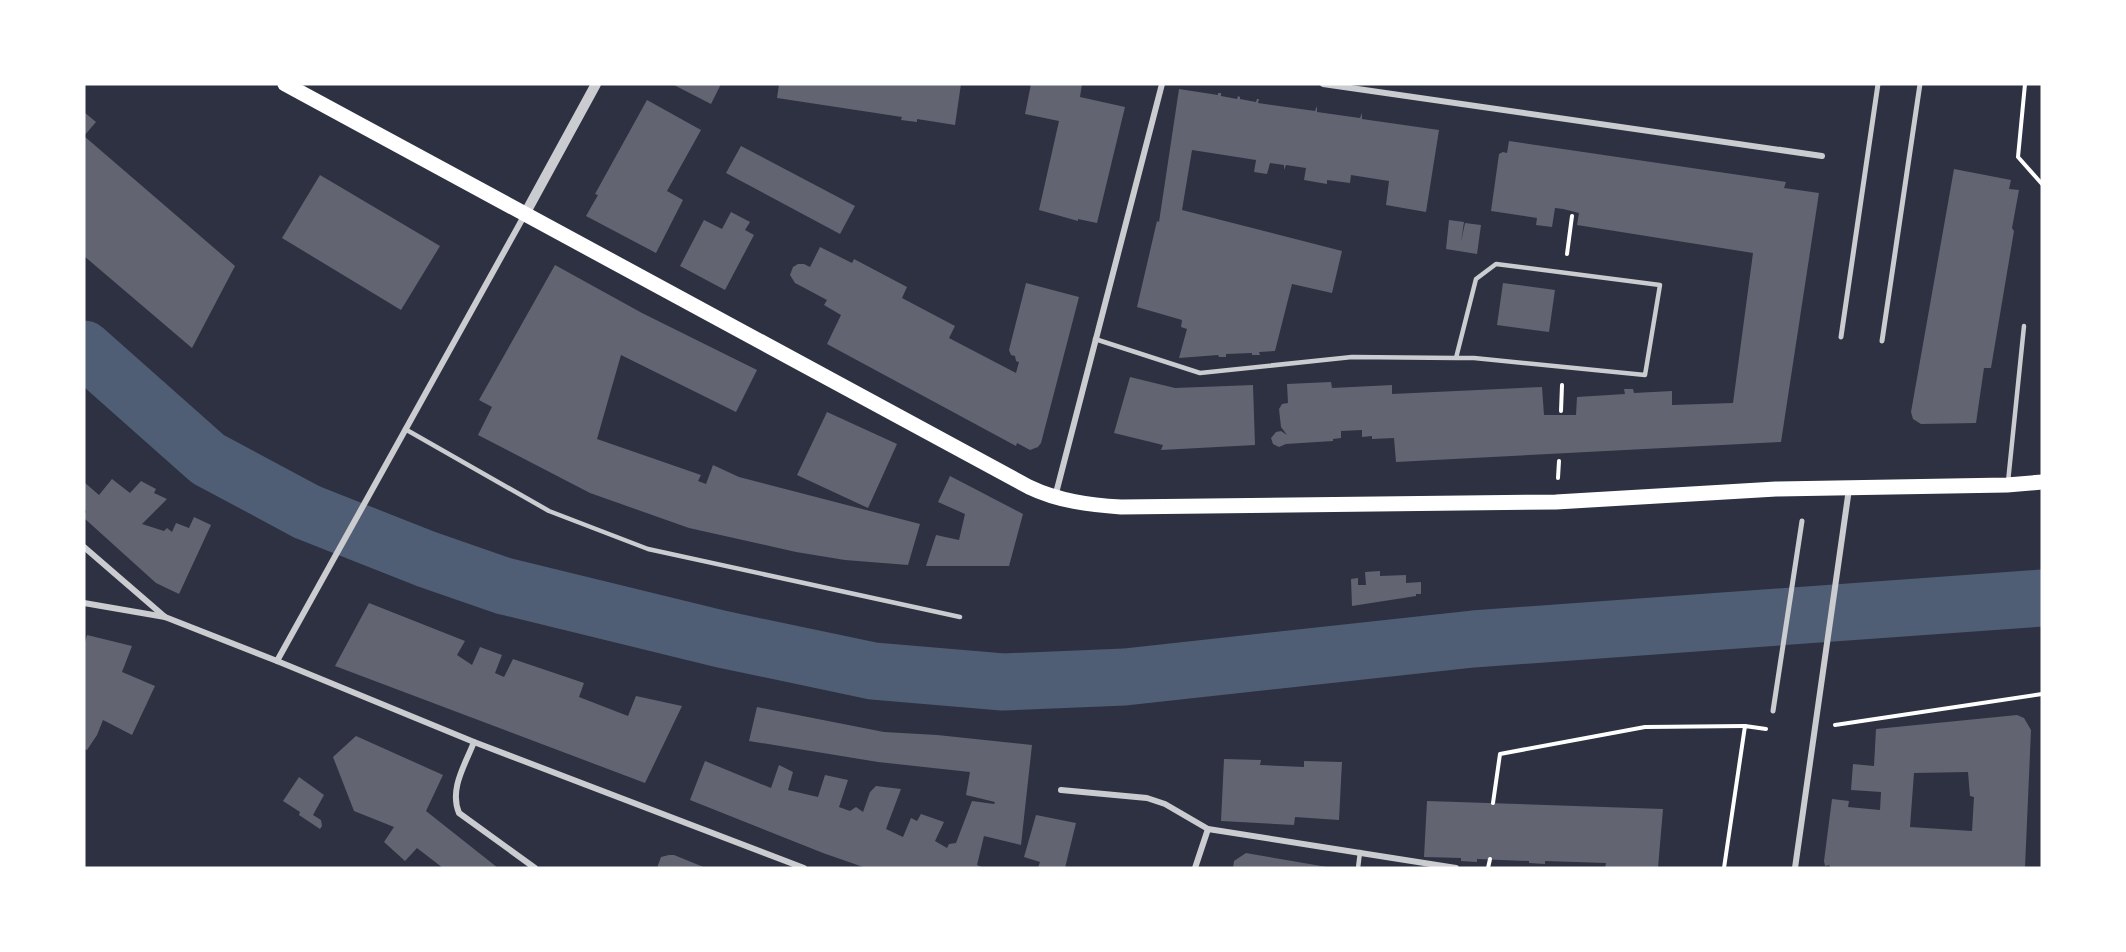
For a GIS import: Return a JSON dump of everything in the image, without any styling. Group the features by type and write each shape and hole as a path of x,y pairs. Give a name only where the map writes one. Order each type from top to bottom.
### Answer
{"main road":[{"path":"285,84 1029,487 1055,497 1104,506 1140,507 1556,502 1776,489 2007,485 2042,482"}],"street":[{"path":"277,661 596,84"},
{"path":"1055,497 1162,84"},
{"path":"1323,84 1822,156"},
{"path":"1841,337 1878,84"},
{"path":"1882,341 1920,84"},
{"path":"1795,868 1849,488"},
{"path":"1773,711 1802,521"},
{"path":"84,547 165,617"},
{"path":"84,603 165,617 474,742 804,868"},
{"path":"474,742 456,790 455,803 459,813 535,868"},
{"path":"1061,790 1147,798 1165,804 1208,829 1455,868"},
{"path":"1195,868 1208,829"}],"lane":[{"path":"1095,339 1200,373 1352,357 1456,358 1645,375 1660,285 1496,264 1476,279 1456,358"},
{"path":"2007,485 2024,326"},
{"path":"405,429 549,511 648,549 960,617"},
{"path":"1358,868 1360,852"}],"path":[{"path":"2025,84 2018,157 2042,184"},
{"path":"1565,273 1572,216"},
{"path":"1561,411 1563,367"},
{"path":"1815,728 2042,693"},
{"path":"1493,803 1500,754 1645,727 1745,726 1771,729"},
{"path":"1724,868 1745,726"},
{"path":"1488,868 1490,859"}],"building":[{"path":"672,84 721,84 711,104"},
{"path":"779,84 961,84 955,125 917,119 917,122 901,120 902,117 777,98"},
{"path":"1031,84 1082,84 1080,97 1125,107 1097,223 1078,219 1078,221 1039,210 1059,121 1025,114"},
{"path":"1179,89 1218,95 1221,93 1221,96 1237,99 1238,96 1240,99 1256,102 1259,99 1258,103 1315,111 1317,106 1317,112 1360,118 1362,113 1362,119 1439,130 1426,212 1386,205 1389,181 1351,175 1350,183 1327,180 1327,184 1304,180 1306,168 1286,165 1284,170 1284,165 1270,163 1267,174 1254,172 1256,160 1192,150 1182,210 1342,251 1332,293 1292,284 1275,351 1259,352 1260,355 1252,355 1252,353 1226,354 1226,357 1218,355 1179,358 1187,329 1181,327 1182,320 1137,307 1157,221 1159,222"},
{"path":"647,100 701,130 667,191 683,200 656,253 586,216 598,195 595,194"},
{"path":"84,112 96,122 84,136"},
{"path":"84,136 235,266 192,348 84,256"},
{"path":"1509,141 1786,182 1784,188 1819,193 1781,442 1396,462 1394,438 1362,437 1362,430 1341,431 1341,438 1333,439 1333,441 1286,444 1279,447 1273,444 1271,438 1276,432 1281,431 1287,435 1281,427 1279,409 1282,404 1288,403 1287,384 1331,382 1332,388 1392,385 1392,394 1542,387 1544,415 1576,415 1577,397 1625,394 1624,389 1633,389 1634,393 1672,391 1672,405 1733,403 1753,253 1577,225 1579,213 1563,209 1555,208 1552,227 1536,225 1537,218 1491,211 1499,154 1507,153"},
{"path":"741,146 855,206 840,234 726,173"},
{"path":"1954,169 2011,180 2009,189 2019,190 2012,228 2014,231 1991,368 1984,368 1976,423 1921,424 1913,419 1911,412"},
{"path":"320,175 440,246 401,310 282,238"},
{"path":"731,212 750,222 745,230 754,235 725,290 680,266 704,220 722,229"},
{"path":"1449,220 1464,222 1461,242 1465,223 1481,225 1477,254 1446,249"},
{"path":"820,247 852,263 854,259 907,287 902,298 955,326 949,338 1016,373 1019,362 1009,350 1026,283 1079,297 1041,443 1038,447 1030,450 1017,443 1016,446 827,344 841,315 824,305 827,300 795,283 790,275 793,267 798,264 810,267"},
{"path":"555,265 642,313 757,370 736,412 621,355 597,439 701,475 698,481 706,484 713,465 739,477 920,524 908,565 845,560 796,552 689,528 590,493 478,435 492,407 479,400"},
{"path":"1503,283 1555,290 1549,332 1497,325"},
{"path":"1130,377 1175,388 1253,385 1255,445 1161,450 1163,445 1114,433"},
{"path":"827,412 897,444 868,508 797,475"},
{"path":"950,476 1023,514 1009,566 926,566 936,535 959,540 965,514 938,502"},
{"path":"112,479 130,493 141,481 156,489 154,493 167,499 142,524 164,531 167,528 172,532 176,523 189,528 194,517 211,525 179,594 156,583 84,518 86,511 84,509 84,482 99,495"},
{"path":"1380,571 1380,576 1406,575 1406,583 1421,582 1421,594 1352,606 1351,579 1358,578 1358,585 1366,585 1365,572"},
{"path":"369,603 465,641 457,655 472,665 480,647 502,655 495,673 504,677 513,659 584,683 579,697 628,716 636,696 682,706 645,783 335,666"},
{"path":"87,635 132,646 122,672 155,686 132,735 103,720 87,750 84,749 84,646"},
{"path":"757,707 884,732 1032,745 1021,845 984,836 977,865 984,868 866,868 690,800 705,761 771,788 779,765 793,772 788,790 818,797 825,775 848,780 839,807 850,811 856,807 863,812 870,792 876,786 901,789 886,829 903,837 911,818 917,821 921,814 944,822 935,841 947,848 949,844 956,843 972,801 994,804 995,802 966,795 970,772 878,762 749,741"},
{"path":"2017,715 2024,718 2031,730 2025,868 1831,868 1829,865 1825,866 1832,799 1849,801 1848,807 1880,810 1881,792 1851,790 1853,764 1874,766 1876,729","holes":["1968,772 1970,796 1974,797 1972,831 1910,827 1914,773"]},
{"path":"356,736 443,775 426,811 498,868 443,868 417,848 405,861 384,842 394,827 354,811 333,757"},
{"path":"1224,759 1261,760 1260,765 1304,767 1304,761 1342,762 1339,820 1295,817 1294,825 1221,821"},
{"path":"299,777 324,795 313,815 321,820 320,829 283,801"},
{"path":"1427,801 1663,809 1658,868 1605,868 1606,863 1545,861 1545,864 1529,863 1529,861 1477,859 1477,862 1461,861 1461,858 1424,857"},
{"path":"1036,815 1076,823 1065,868 1038,868 1040,862 1024,857"},
{"path":"1246,853 1327,868 1233,868 1234,861"},
{"path":"669,855 706,868 657,868 661,857"}],"waterway":[{"path":"84,349 208,459 307,512 426,559 504,586 721,639 873,671 1003,682 1125,677 1473,639 2042,598"}]}
